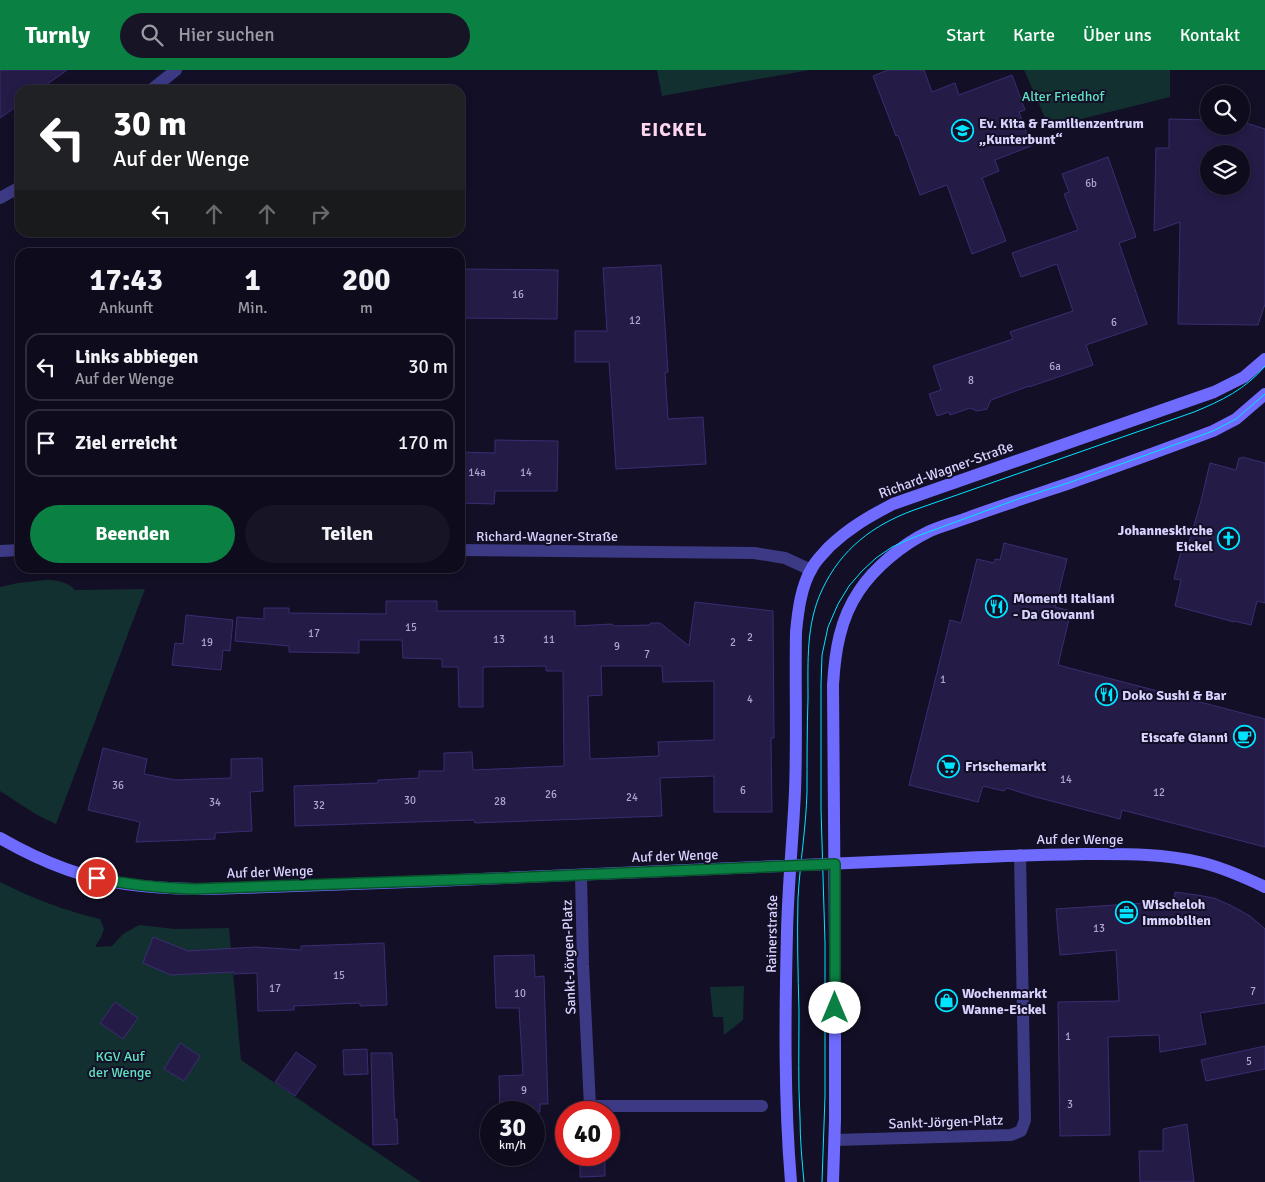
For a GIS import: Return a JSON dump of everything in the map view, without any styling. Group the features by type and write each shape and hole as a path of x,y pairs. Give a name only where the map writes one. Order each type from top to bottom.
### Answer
{"street":[{"path":"157,85 176,70"},
{"path":"0,198 15,190"},
{"name":"Richard-Wagner-Straße","path":"465,550 754,552 786,558 811,570 818,558 842,534 866,518 893,504 1214,392 1244,376 1265,360"},
{"path":"833,1182 835,1140 835,864 833,684 835,653 850,606 859,590 881,565 912,541 928,532 1213,431 1236,419 1265,394"},
{"path":"0,551 15,550"},
{"name":"Rainerstraße","path":"791,1182 786,1067 787,931 795,790 796,632 799,607 811,570"},
{"name":"Auf der Wenge","path":"0,838 21,850 83,876 123,884 158,888 244,888 1020,855 1145,854 1202,862 1239,874 1265,887"},
{"name":"Sankt-Jörgen-Platz","path":"835,1140 1011,1135 1021,1131 1025,1120 1020,855"},
{"name":"Sankt-Jörgen-Platz","path":"582,875 583,964 590,1106 762,1106"}],"green space":[{"path":"657,70 810,70 662,96"},
{"name":"Alter Friedhof","path":"1024,70 1170,70 1170,97 1049,127"},
{"path":"45,580 65,583 75,590 145,589 56,824 37,815 0,791 0,587"},
{"name":"KGV Auf der Wenge","path":"0,882 49,904 100,919 104,929 96,947 112,946 123,934 139,925 175,929 229,928 241,1060 421,1182 0,1182"},
{"path":"744,986 743,1020 724,1035 723,1017 713,1017 710,987"}],"building":[{"path":"0,70 67,70 46,85 15,85 15,108 0,118"},
{"path":"888,70 924,70 932,92 955,83 959,95 1012,75 1025,110 1019,112 1031,146 995,160 999,171 982,178 1006,241 972,254 947,185 920,195 898,135 896,136 873,76"},
{"path":"1169,119 1200,120 1200,135 1250,135 1250,124 1265,129 1265,304 1258,325 1178,324 1180,222 1154,231 1156,148 1169,148"},
{"path":"1108,157 1136,237 1119,243 1147,324 1086,345 1093,365 991,400 987,409 977,411 970,408 950,415 949,412 937,416 929,394 941,390 933,366 1013,339 1010,332 1073,311 1057,264 1021,277 1012,253 1078,230 1064,194 1069,192 1062,174"},
{"path":"661,265 668,372 665,373 668,419 703,417 706,464 616,469 609,362 575,362 575,331 607,331 603,268"},
{"path":"465,269 558,270 557,319 465,318"},
{"path":"495,440 558,441 557,491 495,491 494,504 465,503 465,452 495,453"},
{"name":"Johanneskirche Eickel","path":"1242,457 1265,463 1265,603 1257,601 1251,625 1175,606 1181,580 1174,579 1182,547 1187,549 1210,463 1236,470 1239,458"},
{"path":"1004,543 1067,559 1055,607 1071,611 1058,665 1265,719 1265,847 1122,810 1120,819 1007,788 1004,791 983,786 978,802 909,785 950,620 961,623 977,559 994,563 995,559 1000,560"},
{"path":"386,601 437,601 437,611 575,611 575,626 649,625 651,623 660,623 689,646 695,602 773,611 774,738 771,738 772,812 714,812 714,776 660,778 662,816 475,823 474,820 295,826 294,786 378,783 378,780 419,778 419,771 444,771 444,753 472,752 473,770 564,766 563,671 546,671 546,666 483,667 483,707 459,707 458,667 442,667 442,659 403,658 402,640 359,640 359,653 289,652 289,646 235,641 237,617 264,619 264,608 289,608 289,613 386,614","holes":["601,666 662,666 663,682 714,681 714,740 658,742 659,756 590,759 588,696 602,695"]},
{"path":"186,615 233,620 230,651 223,650 221,670 172,665 175,643 183,644"},
{"path":"103,748 147,759 144,774 175,780 231,778 231,759 262,758 263,791 250,792 252,831 215,833 215,839 136,842 140,822 88,810"},
{"path":"1175,892 1214,898 1250,916 1265,929 1265,1003 1200,1013 1206,1044 1160,1052 1159,1035 1108,1037 1110,1135 1060,1136 1058,1002 1119,1001 1116,950 1060,955 1056,909 1174,901"},
{"path":"153,937 188,951 256,947 301,950 301,946 384,943 387,1005 360,1006 360,1003 294,1006 294,1010 258,1011 257,973 234,974 234,972 171,975 143,963"},
{"path":"534,955 535,977 544,976 548,1104 545,1104 545,1101 500,1101 499,1076 523,1075 519,1008 496,1008 494,956"},
{"path":"115,1002 138,1018 123,1039 100,1023"},
{"path":"180,1043 200,1056 184,1081 164,1069"},
{"path":"1265,1046 1265,1069 1206,1081 1201,1060"},
{"path":"367,1049 368,1074 344,1075 343,1050"},
{"path":"296,1052 316,1066 295,1096 275,1082"},
{"path":"371,1053 392,1053 398,1144 373,1145"},
{"path":"1187,1124 1194,1182 1140,1182 1139,1151 1163,1151 1163,1129"},
{"path":"580,1166 605,1166 605,1176 580,1177"}],"tram line":[{"path":"804,1182 799,1091 798,898 807,792 808,657 813,616 822,590 830,575 839,562 860,540 899,516 1194,412 1232,394 1250,381 1265,366"},
{"path":"822,1182 825,1096 825,943 821,809 821,684 822,655 828,627 838,604 849,586 862,571 892,547 1018,499 1213,431 1236,419 1265,394"}],"place":[{"name":"Ev. Kita & Familienzentrum „Kunterbunt“","path":"963,131"},
{"name":"Johanneskirche Eickel","path":"1229,538"},
{"name":"Momenti Italiani - Da Giovanni","path":"997,606"},
{"name":"Doko Sushi & Bar","path":"1106,695"},
{"name":"Eiscafe Gianni","path":"1244,737"},
{"name":"Frischemarkt","path":"949,766"},
{"name":"Wischeloh Immobilien","path":"1126,912"},
{"name":"Wochenmarkt Wanne-Eickel","path":"946,1001"}],"district":[{"name":"EICKEL","path":"674,130"}],"route":[{"path":"97,878 123,884 193,889 835,864 835,1008"}]}
